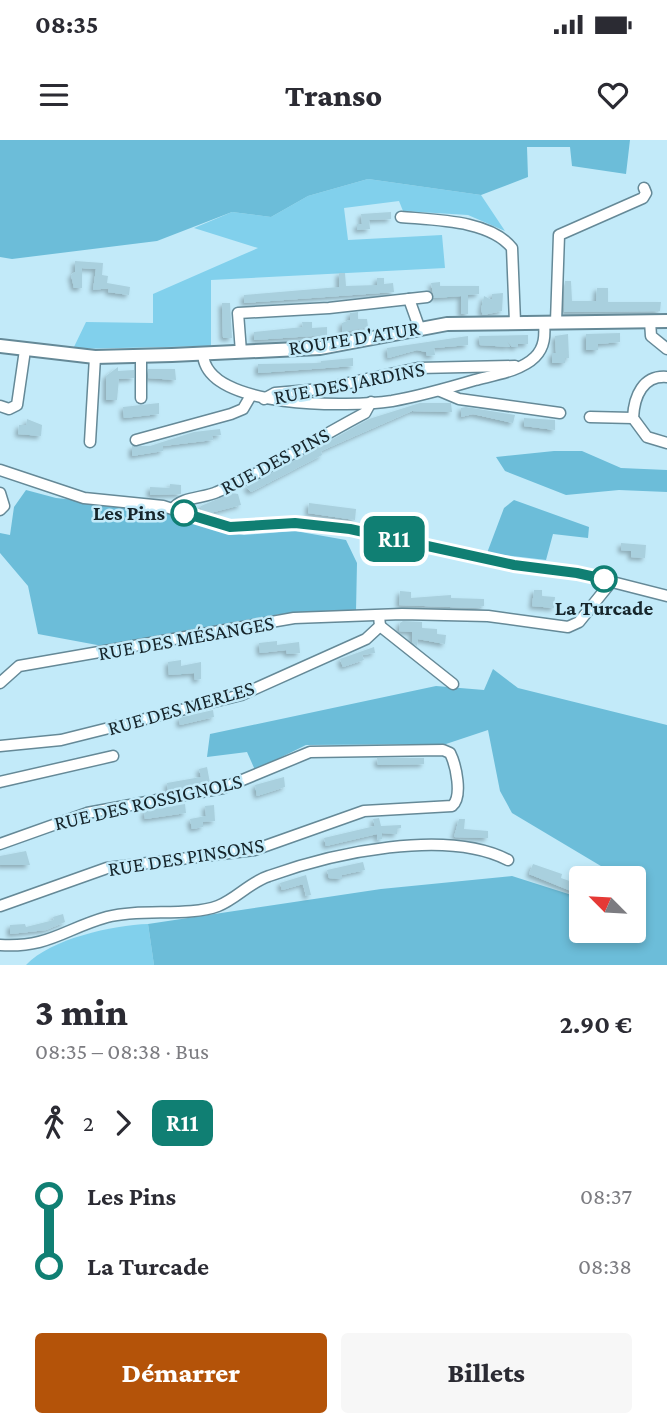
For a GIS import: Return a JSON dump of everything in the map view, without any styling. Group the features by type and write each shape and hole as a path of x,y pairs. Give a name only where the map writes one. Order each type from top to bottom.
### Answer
{"main road":[{"name":"ROUTE D'ATUR","path":"0,346 95,357 203,354 320,348 419,327 515,322 667,321"}],"street":[{"path":"203,354 204,363 212,374 250,397 264,399 371,402 440,391 518,367 532,360 541,350 550,322 559,235 643,198 646,193 644,188"},
{"path":"401,217 467,223 508,242 512,248 515,322"},
{"path":"241,352 237,308 329,308 427,297"},
{"path":"409,299 419,327"},
{"path":"650,321 651,336 667,349"},
{"path":"0,406 9,409 17,405 26,350"},
{"path":"141,398 142,356"},
{"path":"90,442 95,357"},
{"name":"RUE DES JARDINS","path":"264,399 275,393 321,390 418,368 518,367"},
{"path":"633,418 641,388 656,377 667,377"},
{"path":"440,391 459,399 561,413"},
{"path":"136,440 231,414 243,409 250,397"},
{"name":"RUE DES PINS","path":"173,509 180,502 214,494 238,483 365,413 371,402"},
{"path":"590,417 633,418"},
{"path":"633,418 647,436 667,443"},
{"path":"0,470 85,499 143,502 228,527 295,523 350,529 514,565 577,573 667,596"},
{"path":"0,494 4,506 0,510"},
{"name":"RUE DES MÉSANGES","path":"0,683 19,666 294,618 379,621 498,617 568,627 579,622 612,582"},
{"path":"379,621 453,684"},
{"name":"RUE DES MERLES","path":"0,746 61,740 241,695 366,639 379,621"},
{"name":"RUE DES ROSSIGNOLS","path":"0,844 87,813 223,788 257,776 300,755 324,750 447,751 453,761 456,804"},
{"path":"0,782 113,756"},
{"name":"RUE DES PINSONS","path":"0,906 107,868 254,850 363,811 456,804"},
{"path":"0,945 42,943 121,914 215,907 268,876 379,847 482,849 508,860"}],"shaded area":[{"path":"0,140 630,140 626,174 572,166 570,147 527,147 528,177 481,195 368,179 308,196 271,217 232,212 157,241 12,259 0,257"},
{"path":"368,179 481,195 505,231 468,215 403,211 399,201 344,208 348,240 442,235 445,268 211,280 211,346 73,349 86,322 153,323 153,294 258,248 194,228 232,212 271,217 308,196"},
{"path":"582,451 621,468 667,470 667,492 619,490 566,495 505,471 496,457"},
{"path":"26,490 56,498 166,509 210,528 244,535 295,531 346,540 357,563 356,611 280,614 108,647 38,634 28,586 0,553 0,533 10,535 14,507"},
{"path":"514,500 589,527 588,538 553,534 546,560 487,553 504,508"},
{"path":"493,669 518,688 667,725 667,965 154,965 148,924 381,889 512,876 569,894 569,943 646,943 646,866 601,866 512,813 500,791 488,730 446,744 306,745 255,770 247,752 207,757 210,734 436,686 484,690"},
{"path":"148,924 154,965 26,965 50,948 83,935"}],"building":[{"path":"391,212 391,219 369,220 370,229 357,230 357,224 362,224 361,214"},
{"path":"75,261 103,263 102,275 108,276 107,283 130,287 129,295 108,292 109,288 93,290 96,269 82,268 82,288 74,288 71,275 75,272"},
{"path":"339,273 345,273 346,286 377,285 377,278 384,278 384,284 393,283 394,292 244,303 244,295 339,287"},
{"path":"565,281 571,281 572,301 596,301 597,288 608,288 608,302 661,302 660,311 564,312"},
{"path":"440,282 440,286 479,286 479,294 468,295 468,314 461,314 461,296 434,298 431,283"},
{"path":"503,293 502,311 483,315 481,310 484,296 492,300 492,294"},
{"path":"222,303 230,303 232,338 223,338"},
{"path":"358,312 358,319 367,319 368,327 342,332 342,323 350,320 350,313"},
{"path":"302,322 312,322 312,328 327,327 327,335 254,340 254,332 303,327"},
{"path":"620,333 620,342 598,344 598,350 586,350 586,334"},
{"path":"568,334 569,358 565,358 565,363 552,363 552,353 556,353 555,336"},
{"path":"528,335 528,344 518,344 518,347 512,347 507,341 510,347 480,345 479,336"},
{"path":"468,336 468,345 434,348 435,355 427,356 426,352 417,350 388,358 387,348"},
{"path":"353,358 353,366 258,373 258,364 321,363"},
{"path":"118,367 118,371 134,370 134,378 119,379 117,400 106,400 106,376"},
{"path":"148,369 175,369 176,380 148,378"},
{"path":"159,403 159,414 124,418 123,407"},
{"path":"420,403 451,403 452,412 412,411 321,451 322,455 251,492 246,487 369,419"},
{"path":"461,408 515,415 513,423 473,414 461,417"},
{"path":"524,418 555,420 555,430 524,426"},
{"path":"27,419 42,425 41,436 18,434 19,425 26,425"},
{"path":"220,429 221,435 212,436 213,440 163,446 163,451 132,456 132,446 150,446 194,432"},
{"path":"170,484 181,485 181,494 150,495 150,487 170,488"},
{"path":"232,493 238,494 241,505 210,513 201,511 201,506"},
{"path":"309,503 356,509 355,520 308,513"},
{"path":"621,543 646,545 645,558 631,557 631,551 621,550"},
{"path":"534,590 542,590 542,596 555,597 554,608 532,606"},
{"path":"400,591 411,592 411,598 451,595 451,598 484,599 484,606 475,608 399,605"},
{"path":"403,621 422,622 422,628 437,629 437,634 446,635 445,644 418,639 417,646 412,642 412,632 399,631"},
{"path":"277,641 277,645 299,642 300,653 287,654 286,650 260,653 259,643"},
{"path":"374,647 375,653 362,655 364,660 343,667 340,659"},
{"path":"181,660 181,666 201,662 201,679 195,680 194,673 169,675 168,662"},
{"path":"213,710 214,717 180,725 179,718"},
{"path":"377,758 424,758 424,764 378,765"},
{"path":"207,767 210,783 168,791 167,783 201,777 199,769"},
{"path":"284,777 285,787 257,796 255,785"},
{"path":"185,804 186,813 145,819 144,811"},
{"path":"214,805 215,821 203,822 203,827 192,829 190,819 206,816 205,806"},
{"path":"379,818 381,826 401,825 401,828 397,829 397,834 382,833 382,839 378,840 377,834 326,846 324,838 375,826 373,819"},
{"path":"459,819 465,819 464,829 488,831 488,838 454,837"},
{"path":"26,851 30,865 0,865 0,856"},
{"path":"363,862 365,870 342,875 342,879 329,878 327,870"},
{"path":"533,864 562,874 561,878 569,881 569,890 529,874"},
{"path":"306,875 311,895 306,896 303,884 282,890 280,883"},
{"path":"63,914 65,922 46,930 10,934 10,925 25,924 26,927 54,920 53,917"}],"bus line":[{"name":"R11","path":"184,513 230,527 295,523 350,529 514,565 604,579"}],"place":[{"name":"Les Pins","path":"184,513"},
{"name":"La Turcade","path":"604,579"}]}
